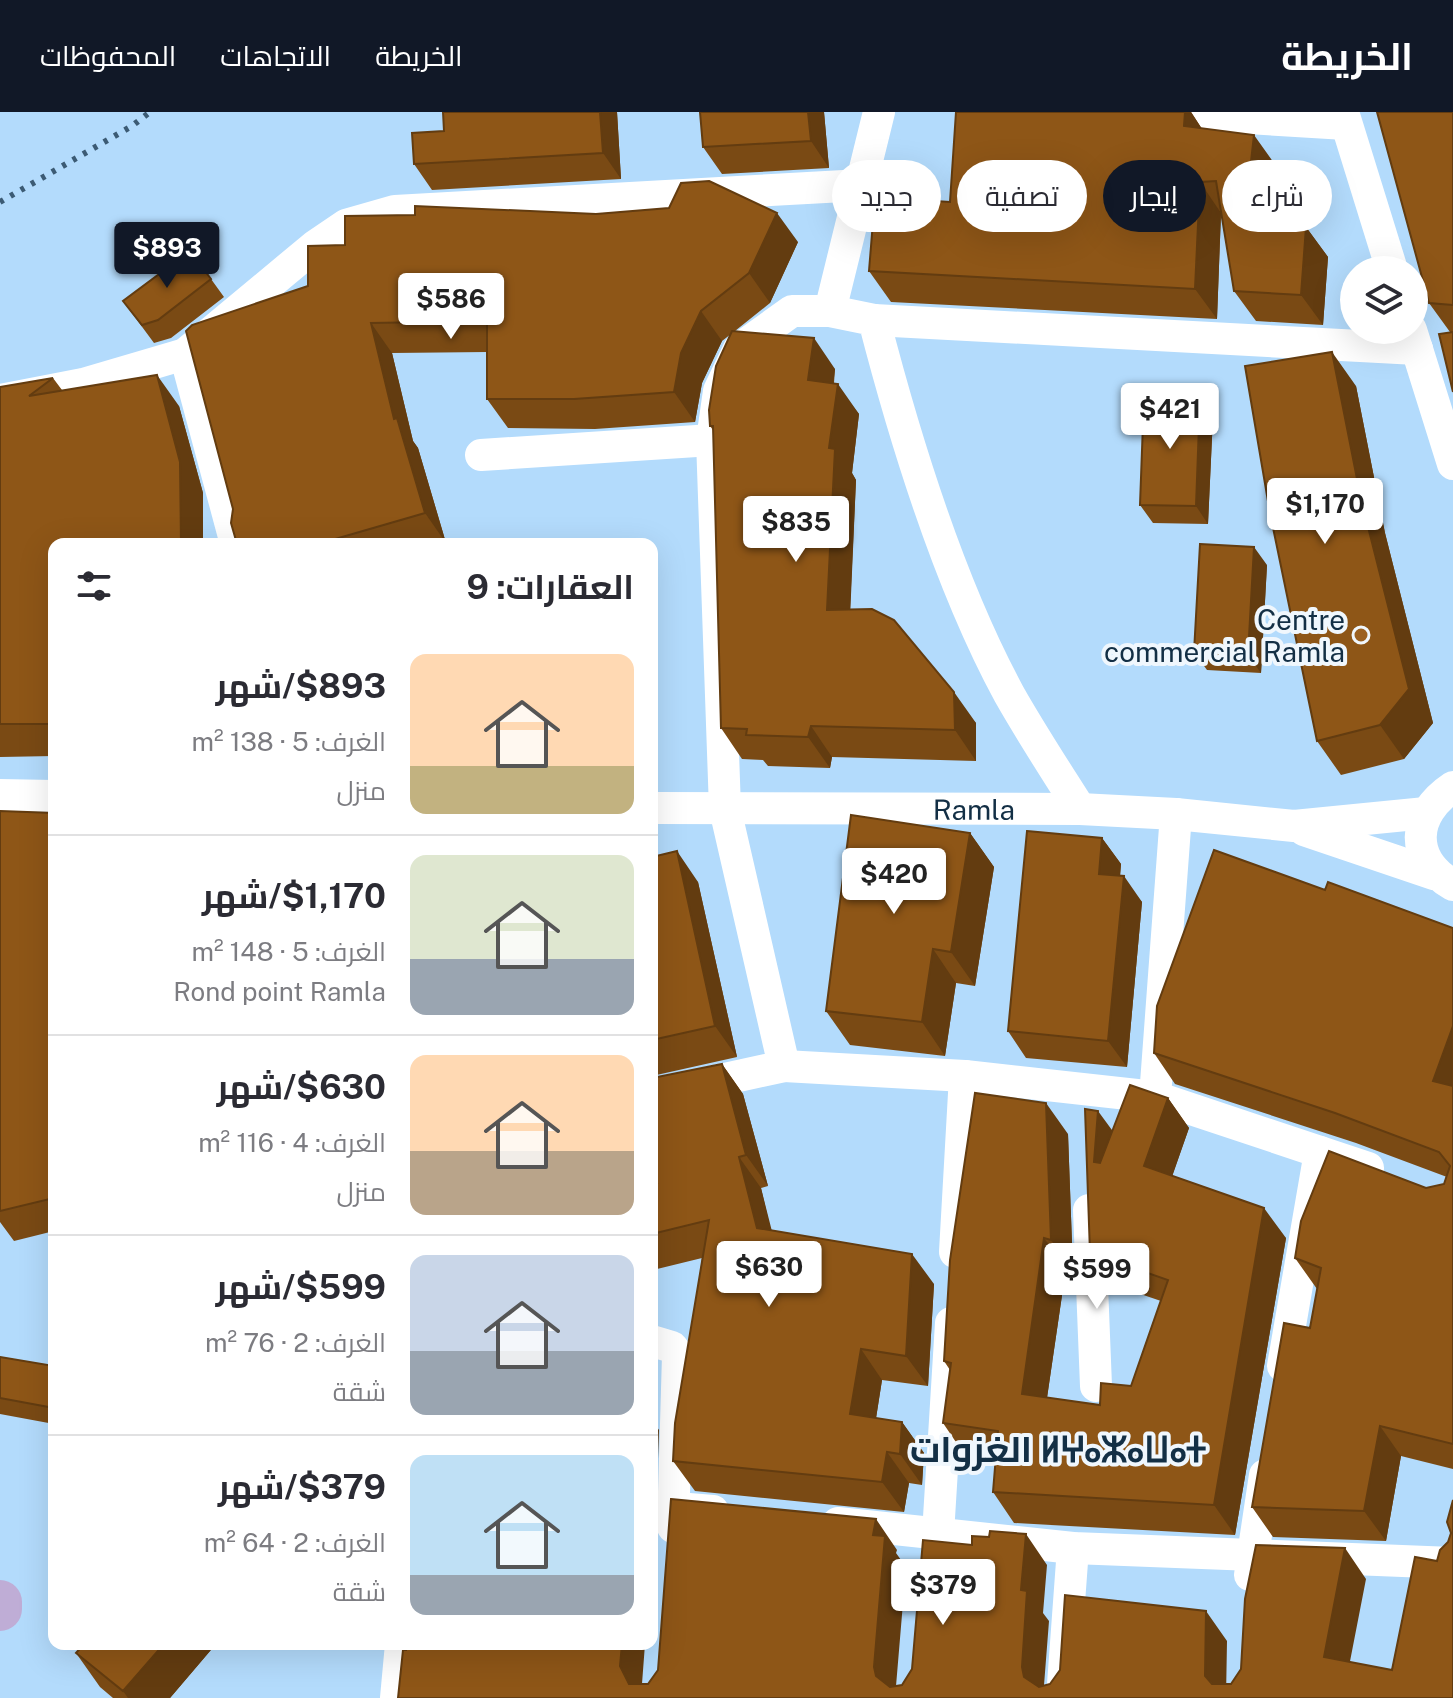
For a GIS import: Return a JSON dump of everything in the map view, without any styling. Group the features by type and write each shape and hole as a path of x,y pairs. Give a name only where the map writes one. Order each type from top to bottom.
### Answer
{"main road":[{"path":"0,1602 0,1609"}],"street":[{"path":"868,160 879,112"},
{"path":"1149,112 1344,118 1388,256"},
{"path":"0,400 83,384 185,354 346,225 395,211 832,187"},
{"path":"830,311 850,232"},
{"path":"784,1066 725,809 712,440 719,391 739,349 792,311 830,311 874,320 1340,337"},
{"path":"874,320 892,390 957,579 1009,694 1080,809"},
{"path":"1415,344 1453,464"},
{"path":"185,354 234,538"},
{"path":"481,455 712,440"},
{"path":"1443,880 1423,854 1421,833 1426,813 1438,798 1453,787"},
{"path":"0,795 48,796"},
{"name":"Ramla","path":"658,808 1080,809 1176,814 1294,826"},
{"path":"1294,826 1426,813"},
{"path":"1155,1097 1176,814"},
{"path":"1294,826 1443,880"},
{"path":"658,1094 784,1066 965,1076 1085,1103 1155,1097 1391,1177"},
{"path":"931,1543 953,1289 965,1076"},
{"path":"1278,1399 1320,1152"},
{"path":"1088,1182 1096,1386"},
{"path":"658,1343 672,1347 678,1355 664,1506 671,1555"},
{"path":"1248,1611 1251,1554 1270,1445"},
{"path":"664,1506 738,1513"},
{"path":"802,1520 931,1543 1453,1563"},
{"path":"1062,1698 1073,1548"},
{"path":"396,1698 400,1650"}],"building":[{"path":"443,112 600,112 603,153 414,164 412,133 444,131"},
{"path":"700,112 808,112 811,141 703,147"},
{"path":"956,112 1185,112 1184,126 1254,135 1251,160 1222,160 1222,218 1216,181 1206,182 1206,160 1103,160 1103,232 1198,232 1195,289 869,271 872,232 941,232 941,201 950,202"},
{"path":"1377,112 1453,112 1453,305 1429,303 1428,256 1416,256"},
{"path":"709,181 777,213 749,273 701,311 681,353 674,392 574,399 487,399 487,321 371,323 394,419 397,418 425,513 339,538 235,538 231,523 233,509 186,331 192,325 308,286 308,246 345,245 345,216 415,215 415,206 596,214 669,208 681,183"},
{"path":"1224,232 1306,232 1301,295 1234,291"},
{"path":"190,251 211,279 158,320 142,325 123,301"},
{"path":"732,331 814,338 808,380 838,384 829,448 835,449 827,610 872,609 894,620 954,692 955,730 811,726 808,737 746,735 747,729 721,728 713,426 710,426 709,410 716,366"},
{"path":"1453,332 1453,392 1439,334"},
{"path":"1332,352 1361,499 1409,689 1380,725 1317,741 1270,513 1245,366"},
{"path":"157,375 180,462 181,538 48,538 48,724 0,724 0,387 53,378 29,396"},
{"path":"1144,396 1200,398 1196,506 1140,505"},
{"path":"1200,544 1254,547 1248,655 1194,652"},
{"path":"0,811 48,813 48,1199 0,1211"},
{"path":"851,815 970,833 951,952 933,949 922,1022 826,1011"},
{"path":"1027,831 1102,838 1099,874 1124,876 1108,1041 1008,1031"},
{"path":"1214,850 1325,890 1328,882 1453,928 1453,1026 1433,1081 1453,1086 1453,1444 1380,1426 1364,1511 1252,1507 1284,1323 1310,1328 1321,1268 1295,1258 1301,1221 1329,1151 1426,1188 1444,1184 1450,1166 1439,1152 1335,1113 1154,1053 1157,1006"},
{"path":"677,851 715,1026 658,1039 658,856"},
{"path":"722,1064 746,1155 739,1157 757,1228 912,1254 906,1356 861,1349 850,1414 902,1422 900,1454 887,1452 882,1482 673,1461 675,1423 709,1220 658,1233 658,1077"},
{"path":"1130,1085 1168,1098 1144,1166 1264,1208 1214,1505 993,1492 998,1431 943,1423 951,1363 944,1361 950,1260 975,1093 1046,1103 1051,1240 1044,1238 1022,1394 1100,1405 1101,1383 1131,1386 1168,1280 1090,1253 1085,1109 1098,1111 1094,1162 1100,1163"},
{"path":"0,1357 48,1365 48,1407 0,1398"},
{"path":"671,1499 876,1519 873,1535 885,1536 874,1667 876,1676 890,1687 902,1685 912,1669 923,1540 972,1545 972,1536 989,1537 990,1531 1026,1534 1021,1590 1027,1591 1022,1667 1024,1677 1039,1687 1050,1684 1060,1670 1065,1595 1206,1611 1205,1676 1212,1684 1231,1684 1241,1669 1245,1599 1256,1545 1345,1548 1324,1657 1392,1670 1415,1557 1437,1561 1451,1533 1447,1522 1453,1500 1453,1698 398,1698 403,1650 621,1650 620,1666 629,1684 648,1684 658,1670"},
{"path":"79,1650 159,1650 123,1691 76,1653"}],"railway":[{"path":"0,202 132,126 150,112"}],"place":[{"name":"Centre commercial Ramla","path":"1361,635"}],"district":[{"name":"الغزوات ⵍⵖⴰⵣⴰⵡⴰⵜ","path":"1058,1449"}]}
